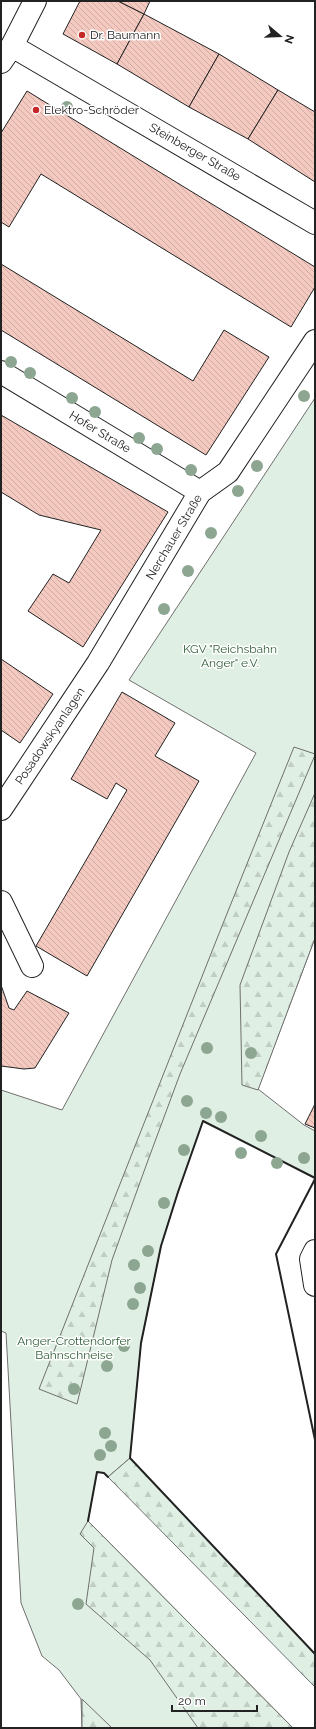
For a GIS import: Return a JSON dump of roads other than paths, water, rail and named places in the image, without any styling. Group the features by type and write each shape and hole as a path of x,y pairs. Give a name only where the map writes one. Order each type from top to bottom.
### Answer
{"street":[{"path":"7,54 35,1"},
{"name":"Steinberger Straße","path":"7,54 315,222"},
{"name":"Nerchauer Straße","path":"98,663 200,492 228,472 315,342"},
{"name":"Hofer Straße","path":"1,372 200,492"},
{"name":"Posadowskyanlagen","path":"1,809 98,663"},
{"path":"1,902 32,966"},
{"path":"315,1251 311,1259 315,1285"}],"place":[{"name":"Dr. Baumann","path":"82,35"},
{"name":"Elektro-Schröder","path":"36,110"}],"park label":[{"name":"KGV \"Reichsbahn Anger\" e.V.","path":"230,656"},
{"name":"Anger-Crottendorfer Bahnschneise","path":"74,1348"}]}
